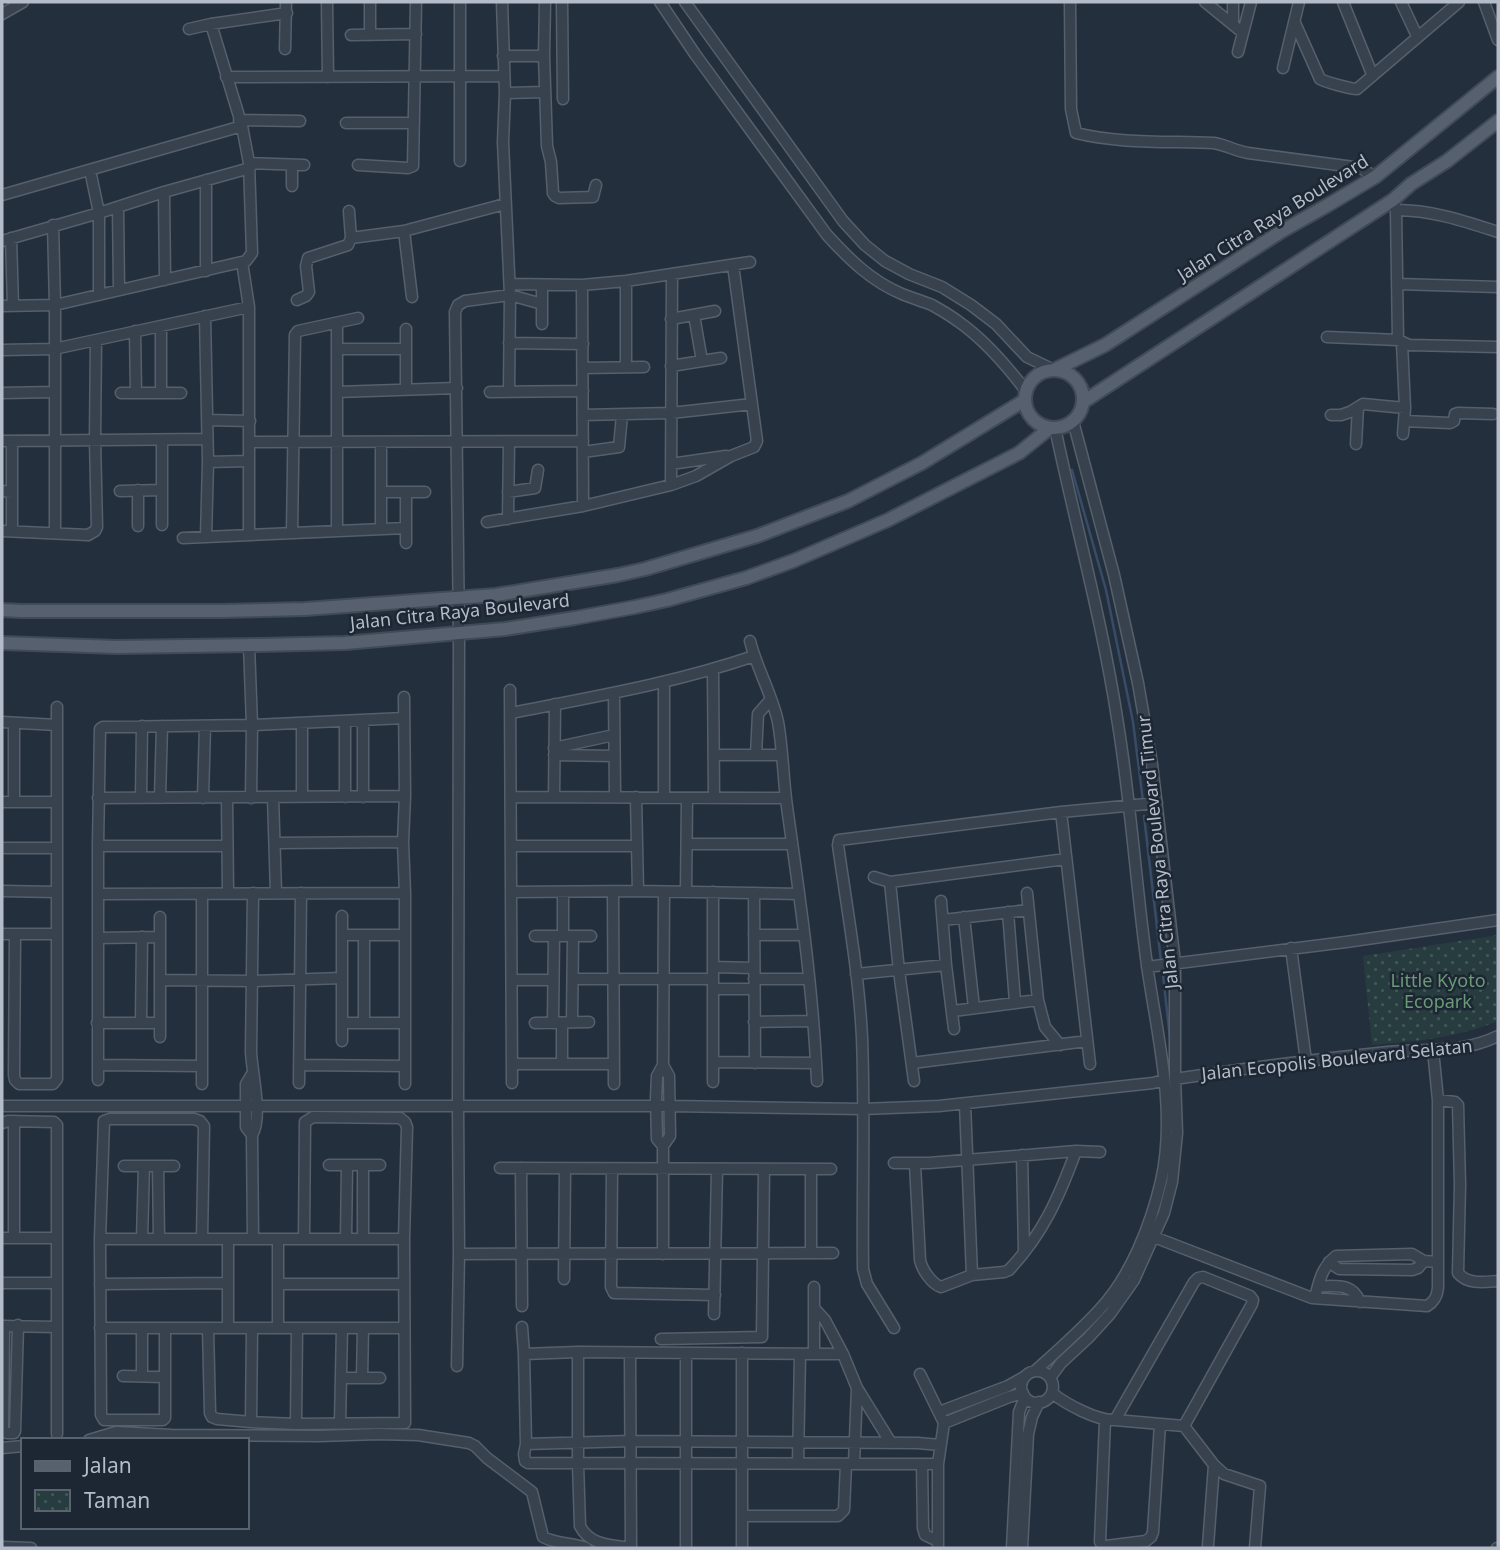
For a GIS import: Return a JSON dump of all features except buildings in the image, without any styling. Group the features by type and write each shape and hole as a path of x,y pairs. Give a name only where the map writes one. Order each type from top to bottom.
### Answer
{"main road":[{"name":"Jalan Citra Raya Boulevard","path":"1054,370 1105,345 1282,231 1375,177 1498,77"},
{"path":"1083,402 1394,205 1411,184 1447,161 1498,121"},
{"path":"1054,370 1072,376 1079,384 1083,402 1073,422 1052,428 1035,422 1027,408 1026,396 1030,383 1037,376 1054,370"},
{"name":"Jalan Citra Raya Boulevard","path":"2,610 305,609 507,594 618,575 757,536 848,500 909,469 1026,396"},
{"name":"Jalan Citra Raya Boulevard","path":"2,643 117,647 345,642 534,625 635,607 746,578 793,561 888,520 1018,453 1052,428"}],"street":[{"path":"2,14 23,2"},
{"path":"327,2 328,77"},
{"path":"370,2 370,35"},
{"path":"358,166 413,166 416,2"},
{"path":"460,2 460,160"},
{"path":"502,2 505,93 503,142 510,290 509,391"},
{"path":"545,2 547,146 555,196 593,197 596,185"},
{"path":"562,2 563,99"},
{"path":"660,2 827,235 873,278 960,322 1002,361 1026,396"},
{"path":"685,2 843,221 865,245 897,268 942,287 971,305 996,324 1027,357 1054,370"},
{"path":"1070,2 1071,109 1076,132 1090,136 1223,144 1248,153 1361,167 1375,177"},
{"path":"1205,2 1243,33"},
{"path":"1233,2 1233,24"},
{"path":"1238,52 1251,2"},
{"path":"1283,68 1299,2"},
{"path":"1343,2 1372,75"},
{"path":"1401,2 1417,36"},
{"path":"1295,23 1320,79 1357,89 1458,2"},
{"path":"1484,2 1498,40"},
{"path":"188,29 287,7 285,49"},
{"path":"2,306 55,304 100,295 246,261 252,253 250,166 241,123 211,24"},
{"path":"351,35 416,34"},
{"path":"503,56 544,56"},
{"path":"226,78 503,76"},
{"path":"505,93 545,92"},
{"path":"2,195 241,123 300,121"},
{"path":"346,123 414,123"},
{"path":"13,306 6,239 250,166 298,165 292,186"},
{"path":"90,170 99,213 100,295"},
{"path":"206,180 206,271"},
{"path":"164,192 165,280"},
{"path":"351,238 404,231 505,204"},
{"path":"1403,434 1405,408 1394,205 1460,219 1498,232"},
{"path":"118,206 119,290"},
{"path":"297,300 309,292 306,266 308,258 348,245 351,238 349,211"},
{"path":"53,225 55,533"},
{"path":"404,231 412,297"},
{"path":"242,262 249,307 250,535"},
{"path":"457,1366 460,1254 459,633 455,312 465,301 510,290 542,285 626,281 750,262"},
{"path":"487,522 583,506 671,485 696,476 731,456 754,447 756,444 733,265"},
{"path":"671,485 672,274"},
{"path":"626,281 626,367"},
{"path":"1398,284 1498,287"},
{"path":"542,285 542,324"},
{"path":"582,285 583,506"},
{"path":"510,290 542,304"},
{"path":"2,350 54,349 249,307"},
{"path":"671,319 715,311"},
{"path":"694,315 702,361"},
{"path":"205,316 208,462 206,537"},
{"path":"292,533 296,333 358,318"},
{"path":"337,323 337,531"},
{"path":"161,326 161,393"},
{"path":"406,329 406,389"},
{"path":"135,331 136,393"},
{"path":"1327,337 1400,342 1409,345 1498,348"},
{"path":"96,340 95,440 97,527 88,535 7,531 7,441 95,440 162,440 206,439"},
{"path":"509,343 583,344"},
{"path":"338,349 406,349"},
{"path":"671,366 721,358"},
{"path":"583,368 643,367"},
{"path":"337,392 457,388"},
{"path":"490,392 583,391"},
{"path":"2,393 55,392"},
{"path":"121,393 181,393"},
{"path":"583,415 671,413 751,404"},
{"path":"1331,415 1347,414 1363,404 1405,408"},
{"path":"1356,444 1358,407"},
{"path":"1404,421 1450,423 1458,413 1493,414"},
{"path":"250,442 509,442 619,447 622,415"},
{"path":"207,420 250,421"},
{"name":"Jalan Citra Raya Boulevard Timur","path":"1035,1371 1102,1307 1125,1275 1145,1234 1163,1167 1170,1079 1172,964 1152,764 1138,683 1114,575 1073,422"},
{"name":"Jalan Citra Raya Boulevard Timur","path":"1050,1378 1061,1363 1110,1314 1134,1280 1164,1213 1176,1156 1177,1122 1136,876 1134,806 1101,630 1052,428"},
{"path":"162,440 162,525"},
{"path":"381,442 381,529"},
{"path":"508,519 509,442"},
{"path":"671,464 731,456"},
{"path":"208,462 250,461"},
{"path":"508,492 535,488 538,470"},
{"path":"138,490 138,526"},
{"path":"120,491 162,490"},
{"path":"381,492 425,492"},
{"path":"406,492 406,543"},
{"path":"183,538 406,528"},
{"path":"750,641 777,719 809,979 817,1082"},
{"path":"249,645 251,798"},
{"path":"511,712 614,694 713,670 754,656"},
{"path":"713,670 714,798"},
{"path":"664,682 664,798"},
{"path":"510,690 512,1083"},
{"path":"614,694 615,797"},
{"path":"404,697 405,1084"},
{"path":"756,755 758,714 771,699"},
{"path":"554,797 555,704"},
{"path":"15,934 11,1081 19,1084 55,1083 57,707"},
{"path":"98,1080 100,729 404,718"},
{"path":"363,720 363,797"},
{"path":"345,721 345,797"},
{"path":"2,723 57,725"},
{"path":"14,723 14,802"},
{"path":"302,723 302,797"},
{"path":"141,798 142,726"},
{"path":"160,798 162,726"},
{"path":"204,798 205,726"},
{"path":"554,752 614,735"},
{"path":"554,752 614,756"},
{"path":"714,755 782,755"},
{"path":"98,798 405,796"},
{"path":"273,797 276,893"},
{"path":"511,797 786,798"},
{"path":"636,797 638,891"},
{"path":"227,798 228,893"},
{"path":"686,892 688,798"},
{"path":"2,802 57,802"},
{"path":"894,1328 867,1284 863,1269 862,1035 839,840 1060,812 1154,804"},
{"path":"1060,812 1090,1064"},
{"path":"275,844 403,842"},
{"path":"687,844 792,844"},
{"path":"98,846 227,846"},
{"path":"512,846 636,846"},
{"path":"2,848 57,848"},
{"path":"874,877 891,882 1066,859"},
{"path":"891,882 899,971 914,1081"},
{"path":"2,891 57,892"},
{"path":"663,1254 663,1146 670,1136 669,1083 663,1065 664,891"},
{"path":"512,892 799,894"},
{"path":"562,1064 562,1023 553,980 563,936 563,892"},
{"path":"613,892 614,1084"},
{"path":"713,892 713,1082"},
{"path":"253,893 252,1074 246,1128 252,1135 253,1240"},
{"path":"299,1083 301,893"},
{"path":"98,894 405,893"},
{"path":"754,893 755,1063"},
{"path":"1027,893 1038,1000 1045,1027 1060,1045"},
{"path":"202,894 202,1084"},
{"path":"941,901 954,1029"},
{"path":"943,920 1028,910"},
{"path":"1008,912 1015,1002"},
{"path":"342,916 342,1041"},
{"path":"160,917 160,1037"},
{"path":"964,917 974,1008"},
{"path":"1152,966 1498,920"},
{"path":"2,934 57,934"},
{"path":"342,935 405,935"},
{"path":"364,935 364,1023"},
{"path":"754,935 804,935"},
{"path":"535,936 590,936"},
{"path":"562,1023 573,979 563,936"},
{"path":"141,1023 142,937"},
{"path":"98,938 160,937"},
{"path":"1291,948 1305,1058"},
{"path":"856,974 946,965"},
{"path":"160,980 342,978"},
{"path":"713,978 754,979"},
{"path":"573,979 809,979"},
{"path":"512,980 553,980"},
{"path":"953,1011 1038,1000"},
{"path":"754,1022 813,1021"},
{"path":"535,1023 589,1022"},
{"path":"97,1023 160,1023"},
{"path":"342,1023 405,1023"},
{"name":"Jalan Ecopolis Boulevard Selatan","path":"2,1106 251,1096 458,1102 670,1102 863,1109 939,1107 1170,1079 1305,1058 1465,1048 1498,1036"},
{"path":"912,1063 1087,1041"},
{"path":"1154,1237 1315,1298 1427,1306 1432,1303 1438,1293 1438,1100 1433,1050"},
{"path":"713,1062 816,1063"},
{"path":"512,1064 614,1064"},
{"path":"98,1065 202,1066"},
{"path":"299,1065 405,1066"},
{"path":"663,1065 657,1076 656,1102 657,1139 663,1146"},
{"path":"1438,1100 1455,1102 1458,1105 1458,1273 1464,1279 1498,1282"},
{"path":"965,1104 972,1275"},
{"path":"208,1328 212,1417 296,1424 405,1423 405,1122 400,1118 313,1117 305,1122 304,1240"},
{"path":"14,1121 14,1238"},
{"path":"165,1328 164,1419 104,1420 101,1415 100,1240 104,1121 200,1121 204,1126 202,1240"},
{"path":"2,1123 54,1122 57,1125 57,1434"},
{"path":"915,1164 921,1265 939,1287 972,1275 1006,1272 1044,1224 1076,1151"},
{"path":"894,1163 915,1164 1076,1151 1100,1152"},
{"path":"1023,1155 1024,1251"},
{"path":"329,1165 380,1165"},
{"path":"346,1240 347,1165"},
{"path":"363,1165 363,1240"},
{"path":"124,1166 174,1166"},
{"path":"142,1240 144,1166"},
{"path":"158,1166 159,1240"},
{"path":"500,1168 831,1168"},
{"path":"521,1168 522,1306"},
{"path":"564,1279 565,1168"},
{"path":"811,1168 811,1253"},
{"path":"612,1169 611,1287 614,1293 715,1295"},
{"path":"714,1314 717,1169"},
{"path":"661,1339 761,1338 764,1169"},
{"path":"2,1238 57,1238"},
{"path":"100,1240 404,1240"},
{"path":"228,1240 228,1328"},
{"path":"278,1240 278,1328"},
{"path":"460,1254 832,1253"},
{"path":"1315,1298 1325,1266 1336,1256 1412,1254 1424,1261 1438,1262"},
{"path":"1329,1262 1339,1269 1412,1270 1424,1261"},
{"path":"1160,1424 1151,1537 1146,1541 1102,1545 1100,1542 1110,1420 1194,1282 1203,1277 1250,1296 1253,1300 1184,1426"},
{"path":"2,1283 57,1283"},
{"path":"100,1284 228,1283"},
{"path":"278,1284 404,1284"},
{"path":"1318,1286 1348,1288 1357,1294 1360,1302"},
{"path":"814,1287 814,1353"},
{"path":"815,1308 825,1320 857,1388 891,1443"},
{"path":"18,1325 15,1431 7,1433 4,1431 3,1326 18,1325 57,1326"},
{"path":"522,1327 526,1444 524,1454 528,1463 938,1464"},
{"path":"100,1328 404,1328"},
{"path":"142,1328 142,1376"},
{"path":"251,1422 253,1328"},
{"path":"296,1424 297,1328"},
{"path":"340,1423 341,1328"},
{"path":"362,1378 363,1328"},
{"path":"578,1352 578,1464 582,1530 601,1544 631,1548 630,1353"},
{"path":"742,1353 742,1548"},
{"path":"524,1354 843,1354"},
{"path":"686,1354 686,1548"},
{"path":"798,1463 800,1354"},
{"path":"939,1412 1008,1386 1035,1371 1044,1372 1050,1378 1052,1393 1045,1401 1034,1402 1024,1395 1009,1397 944,1423"},
{"path":"920,1374 944,1423 938,1464 938,1545"},
{"path":"123,1376 165,1377"},
{"path":"1012,1548 1018,1412 1024,1395 1021,1385 1024,1377"},
{"path":"341,1378 380,1378"},
{"path":"742,1516 838,1516 844,1510 854,1443 857,1388"},
{"path":"1052,1393 1062,1401 1110,1420 1184,1426 1224,1474 1260,1486 1255,1548"},
{"path":"1022,1548 1028,1434 1039,1402"},
{"path":"96,1438 116,1432 171,1435 418,1435 469,1443 532,1492 543,1537 586,1548"},
{"path":"526,1444 632,1441 940,1445"},
{"path":"2,1448 21,1447"},
{"path":"922,1464 923,1528 925,1535 938,1545"},
{"path":"1208,1546 1214,1465"},
{"path":"2,1547 32,1548"}],"green space":[{"name":"Little Kyoto Ecopark","path":"1498,935 1498,1021 1452,1035 1372,1045 1363,956"}],"waterway":[{"path":"1072,470 1106,590 1133,722 1143,801"},
{"path":"1144,816 1161,961"},
{"path":"1163,975 1170,1038"}]}
